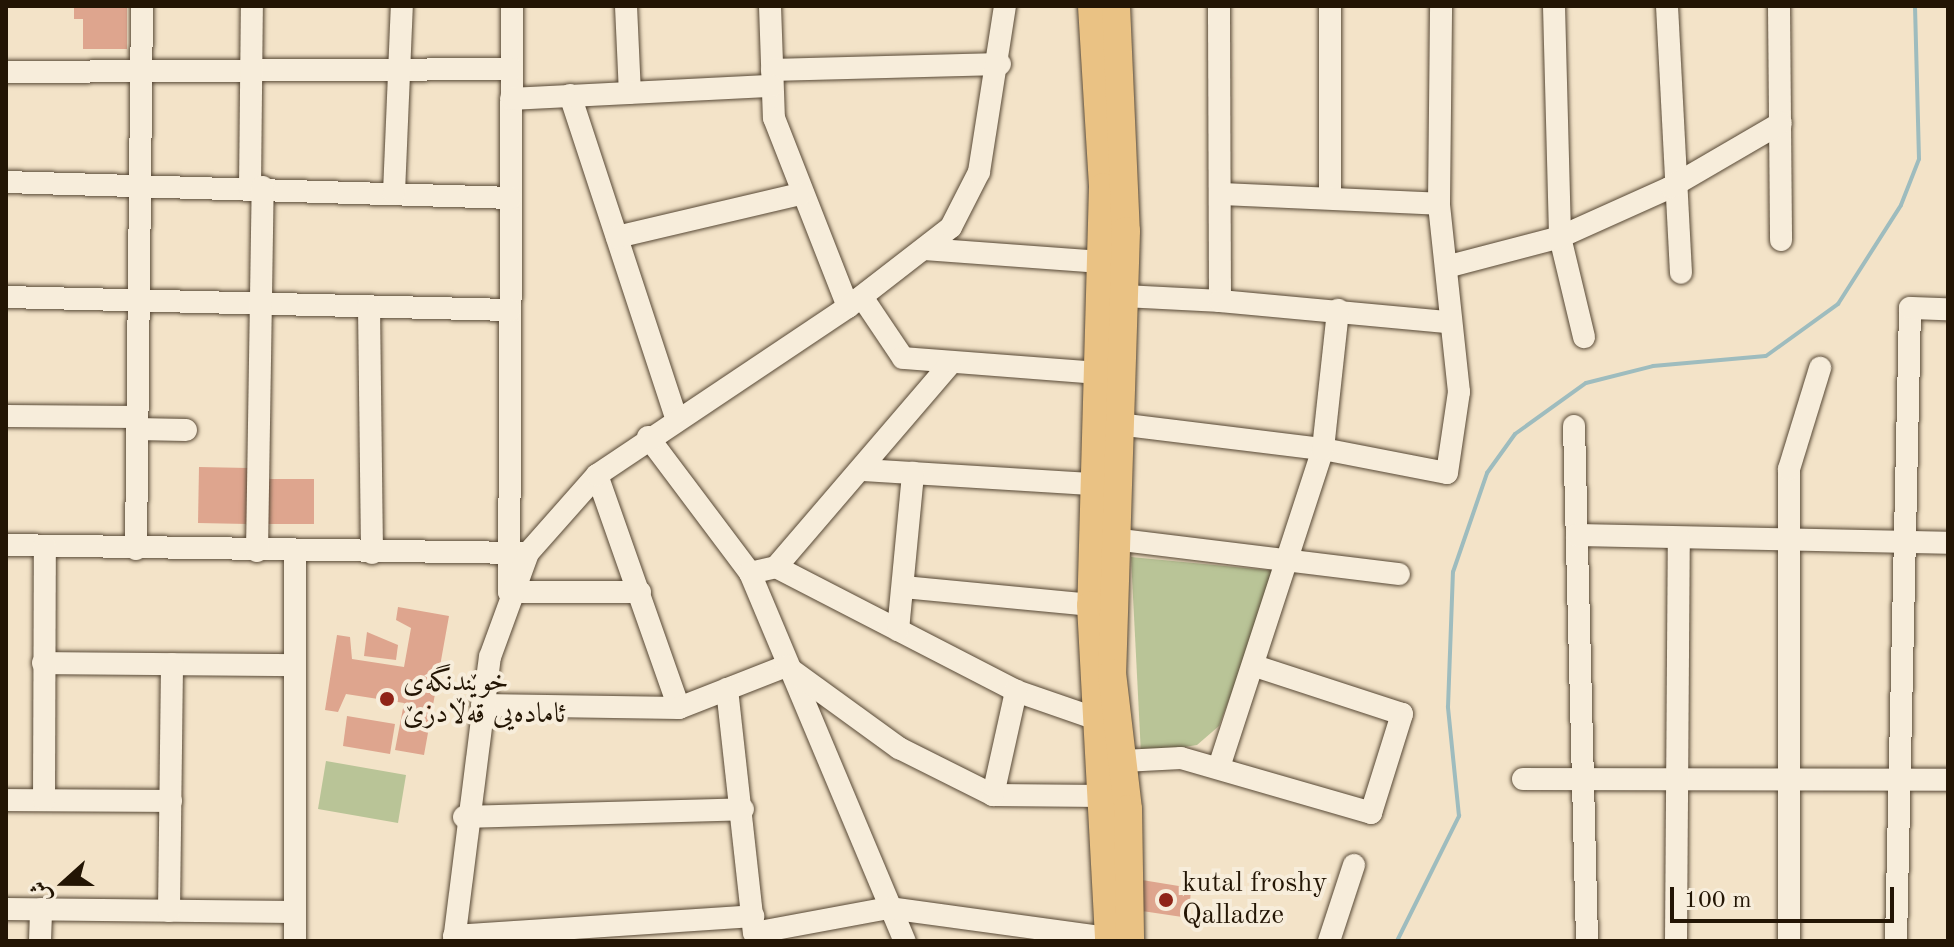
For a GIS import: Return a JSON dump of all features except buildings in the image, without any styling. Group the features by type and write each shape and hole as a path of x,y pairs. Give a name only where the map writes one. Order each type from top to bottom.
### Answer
{"main road":[{"path":"1092,6 1101,262 1092,484 1091,605 1097,719 1116,940"},
{"path":"1116,6 1125,296 1113,539 1112,673 1123,761 1116,940"}],"street":[{"path":"136,549 137,182 142,6"},
{"path":"252,6 251,71 261,302 257,551"},
{"path":"394,193 402,6"},
{"path":"512,6 510,310 518,553 482,705 464,817 454,938 754,930 889,908 1116,940"},
{"path":"626,6 630,93"},
{"path":"770,6 774,118 801,194 855,302 903,358 949,365 1097,373"},
{"path":"6,545 518,553 597,475 676,417 855,302 951,227 974,190 1000,64 1005,6"},
{"path":"1219,6 1220,301"},
{"path":"1330,6 1330,197"},
{"path":"1118,424 1323,449 1447,473 1459,392 1446,322 1446,267 1439,204 1441,6"},
{"path":"1554,6 1560,237 1584,337"},
{"path":"1667,6 1671,187 1681,273"},
{"path":"1779,6 1781,240"},
{"path":"511,99 630,93 772,78 1000,64"},
{"path":"6,72 512,69"},
{"path":"570,95 676,417"},
{"path":"1446,267 1560,237 1671,187 1781,123"},
{"path":"6,182 137,182 511,198"},
{"path":"617,237 801,194"},
{"path":"1222,194 1439,204"},
{"path":"925,249 1101,262"},
{"path":"1125,296 1338,310 1446,322"},
{"path":"6,297 510,310"},
{"path":"369,306 372,553"},
{"path":"1896,941 1910,308 1948,309"},
{"path":"1219,767 1292,561 1323,449 1338,310"},
{"path":"750,573 776,567 949,365"},
{"path":"1789,941 1789,469 1820,368"},
{"path":"6,416 137,423 186,430"},
{"path":"1574,426 1587,941"},
{"path":"648,437 750,573 786,666 905,941"},
{"path":"862,470 1092,484"},
{"path":"898,630 913,473"},
{"path":"597,475 679,708"},
{"path":"1577,535 1948,543"},
{"path":"1676,941 1679,538"},
{"path":"1113,539 1399,574"},
{"path":"44,800 45,546"},
{"path":"295,551 295,941"},
{"path":"776,567 1016,691 1097,719"},
{"path":"904,587 1091,605"},
{"path":"509,592 640,592"},
{"path":"43,663 294,665"},
{"path":"169,911 172,664"},
{"path":"482,705 679,708 786,666"},
{"path":"786,666 899,748 993,795 1103,796"},
{"path":"1123,761 1181,758 1371,813 1402,714 1255,666"},
{"path":"727,689 743,809 754,930"},
{"path":"993,795 1016,691"},
{"path":"1523,779 1948,780"},
{"path":"6,800 171,801"},
{"path":"464,817 743,809"},
{"path":"1329,941 1354,865"},
{"path":"6,909 294,912"},
{"path":"40,941 41,909"}],"green space":[{"path":"1131,557 1278,571 1219,726 1197,745 1141,754"},
{"path":"326,761 406,775 398,823 318,809"}],"waterway":[{"path":"1397,941 1459,816 1448,707 1453,572 1487,473 1515,434 1586,383 1653,366 1766,356 1838,304 1901,205 1919,159 1915,6"}],"place":[{"name":"خوێندنگەی ئامادەیی قەڵادزێ","path":"387,699"},
{"name":"kutal froshy Qalladze","path":"1166,900"}]}
